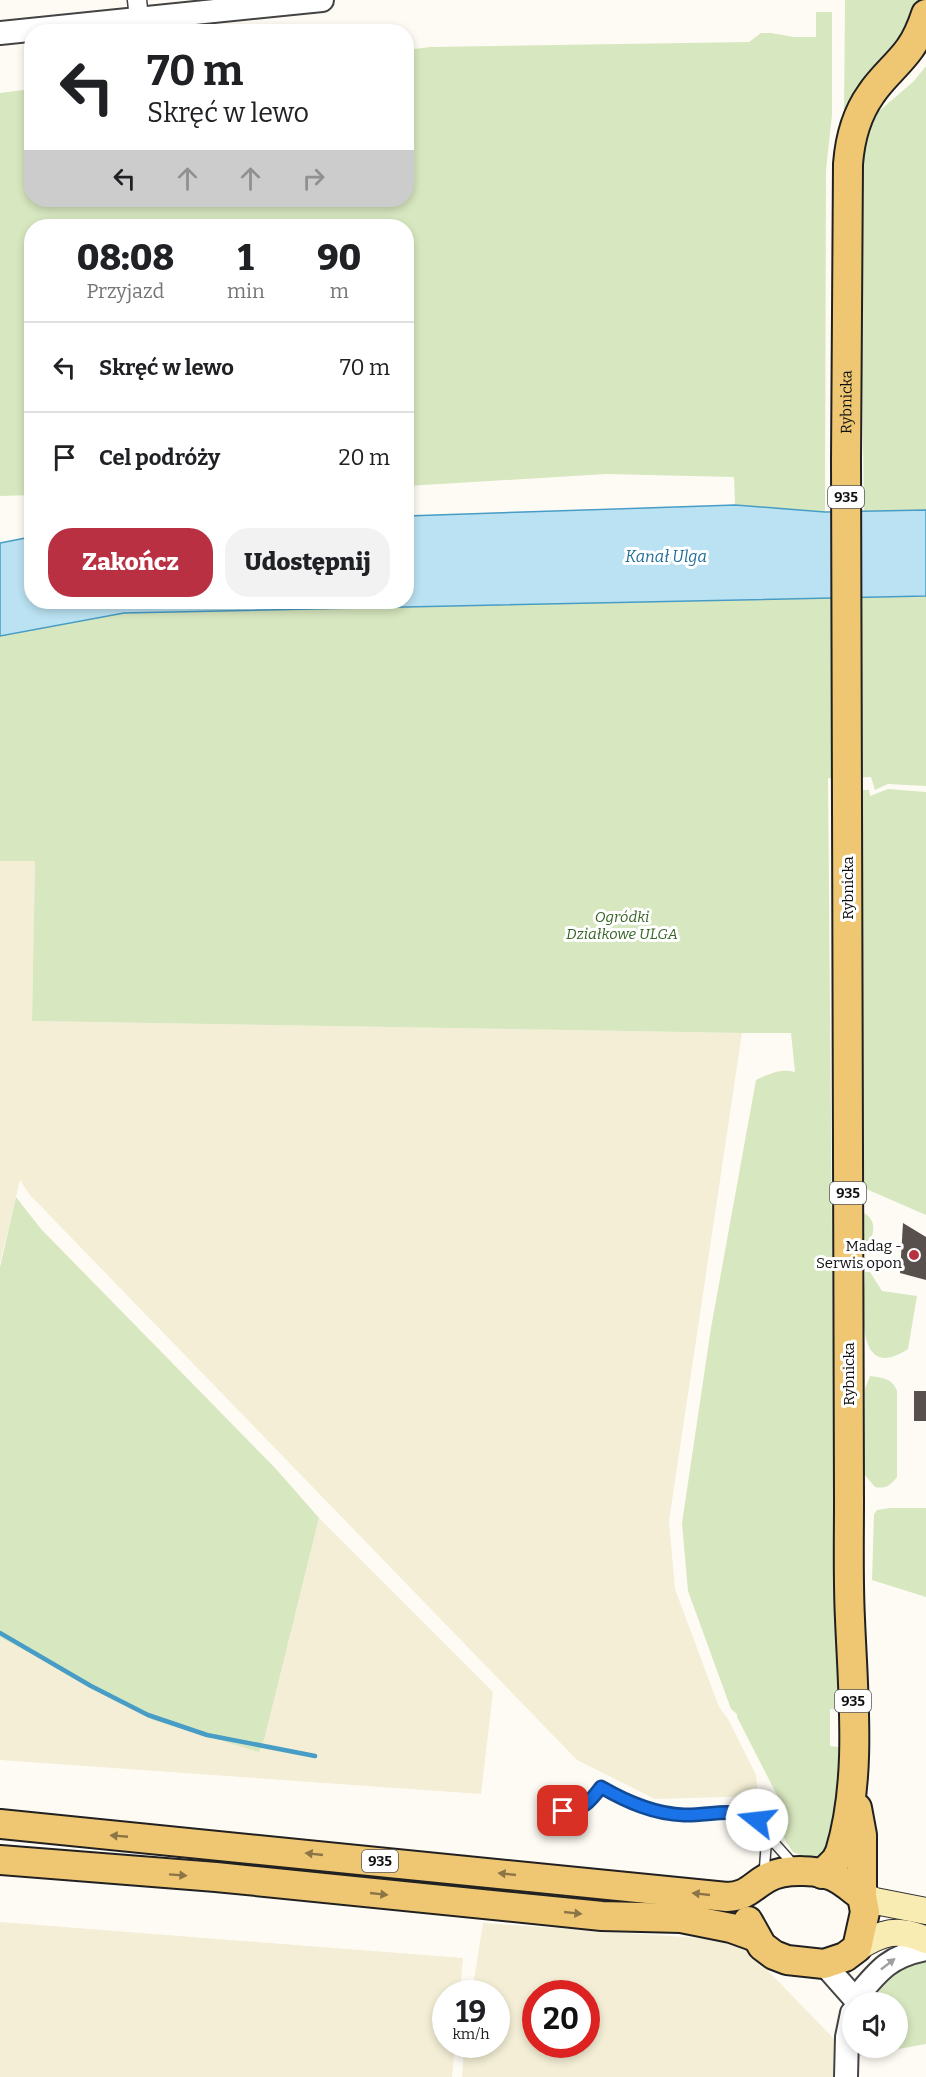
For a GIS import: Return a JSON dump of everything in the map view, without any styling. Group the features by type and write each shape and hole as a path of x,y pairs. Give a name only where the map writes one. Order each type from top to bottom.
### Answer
{"main road":[{"name":"Rybnicka","path":"862,1896 862,1835 853,1785 853,1681 849,1616 849,149 857,118 870,94 910,49 926,14"},
{"name":"Rybnicka","path":"810,1873 836,1860 840,1852 853,1785"},
{"name":"935","path":"0,1824 719,1896 740,1896 748,1893 776,1874 810,1873"},
{"name":"935","path":"0,1860 216,1877 593,1915 681,1918 731,1928 756,1937 762,1946 780,1958 824,1964"},
{"path":"810,1873 839,1879 862,1896 875,1901 926,1911"},
{"path":"756,1937 748,1922 748,1916 760,1883"},
{"name":"935","path":"857,1948 865,1920 862,1896"},
{"path":"824,1964 845,1958 877,1935 892,1932 917,1936 926,1940"}],"street":[{"path":"52,24 138,9 322,0"},
{"path":"0,33 24,29"},
{"path":"854,1992 857,1948"},
{"path":"865,1992 892,1960 906,1953 926,1949"},
{"path":"824,1964 844,1992"},
{"path":"846,2058 846,2077"}],"lane":[{"path":"563,1811 573,1811 585,1806 601,1787 635,1805 660,1812 683,1815 730,1812 746,1814 762,1825 767,1834 810,1873"},
{"path":"760,1883 767,1834"}],"shaded area":[{"path":"35,860 32,1021 742,1033 669,1521 675,1589 719,1707 728,1719 756,1775 758,1796 655,1799 577,1760 29,1194 20,1180 0,1263 0,861"},
{"path":"319,1518 493,1692 481,1794 0,1760 0,1637 153,1720 265,1736"},
{"path":"0,1922 463,1958 461,1980 432,1980 432,2058 454,2058 452,2077 0,2077"},
{"path":"483,1923 712,1939 743,1945 836,2041 835,2077 462,2077 463,2058 510,2058 510,1980 474,1980"}],"green space":[{"path":"845,0 918,0 902,32 864,78 844,115"},
{"path":"816,12 832,12 832,115 826,170 825,512 735,505 734,477 606,474 414,486 414,219 24,219 24,495 0,496 0,93 24,90 24,207 414,207 414,49 749,42 761,33 816,37"},
{"path":"926,66 926,510 864,511 862,160 867,135 878,112 914,81"},
{"name":"Ogródki Działkowe ULGA","path":"926,596 926,786 888,784 875,790 871,777 828,778 834,1469 839,1469 839,1710 830,1709 830,1746 838,1747 837,1837 827,1852 810,1859 793,1852 786,1842 775,1817 779,1799 737,1714 731,1709 688,1591 682,1523 711,1328 756,1080 779,1071 795,1072 791,1033 32,1021 35,861 0,861 0,636 124,613 414,609 414,607"},
{"path":"888,789 926,792 926,1215 864,1188 860,790 869,790 870,796"},
{"path":"16,1197 41,1229 276,1469 319,1518 265,1736 259,1752 153,1720 0,1637 0,1267"},
{"path":"864,1213 873,1224 873,1233 864,1245"},
{"path":"865,1272 870,1272 882,1291 917,1296 908,1349 890,1357 878,1356 870,1348 866,1335"},
{"path":"870,1376 890,1381 897,1391 897,1477 890,1485 882,1488 875,1487 864,1474 865,1389"},
{"path":"926,1508 926,1597 872,1580 874,1514 877,1510"},
{"path":"926,1959 926,2044 908,2047 908,1992 874,1992 892,1973"}],"water":[{"name":"Kanał Ulga","path":"735,505 825,512 926,510 926,596 414,607 414,516"},
{"path":"24,538 24,609 313,609 124,613 0,636 0,543"}],"building":[{"name":"Madag - Serwis opon","path":"903,1223 926,1237 926,1280 900,1273"},
{"path":"914,1391 926,1391 926,1421 914,1421"}],"waterway":[{"path":"0,1633 91,1686 148,1715 207,1735 315,1756"}],"place":[{"name":"Madag - Serwis opon","path":"914,1255"}],"route":[{"path":"563,1811 573,1811 585,1806 601,1787 635,1805 660,1812 706,1815 740,1812 757,1820"}]}
